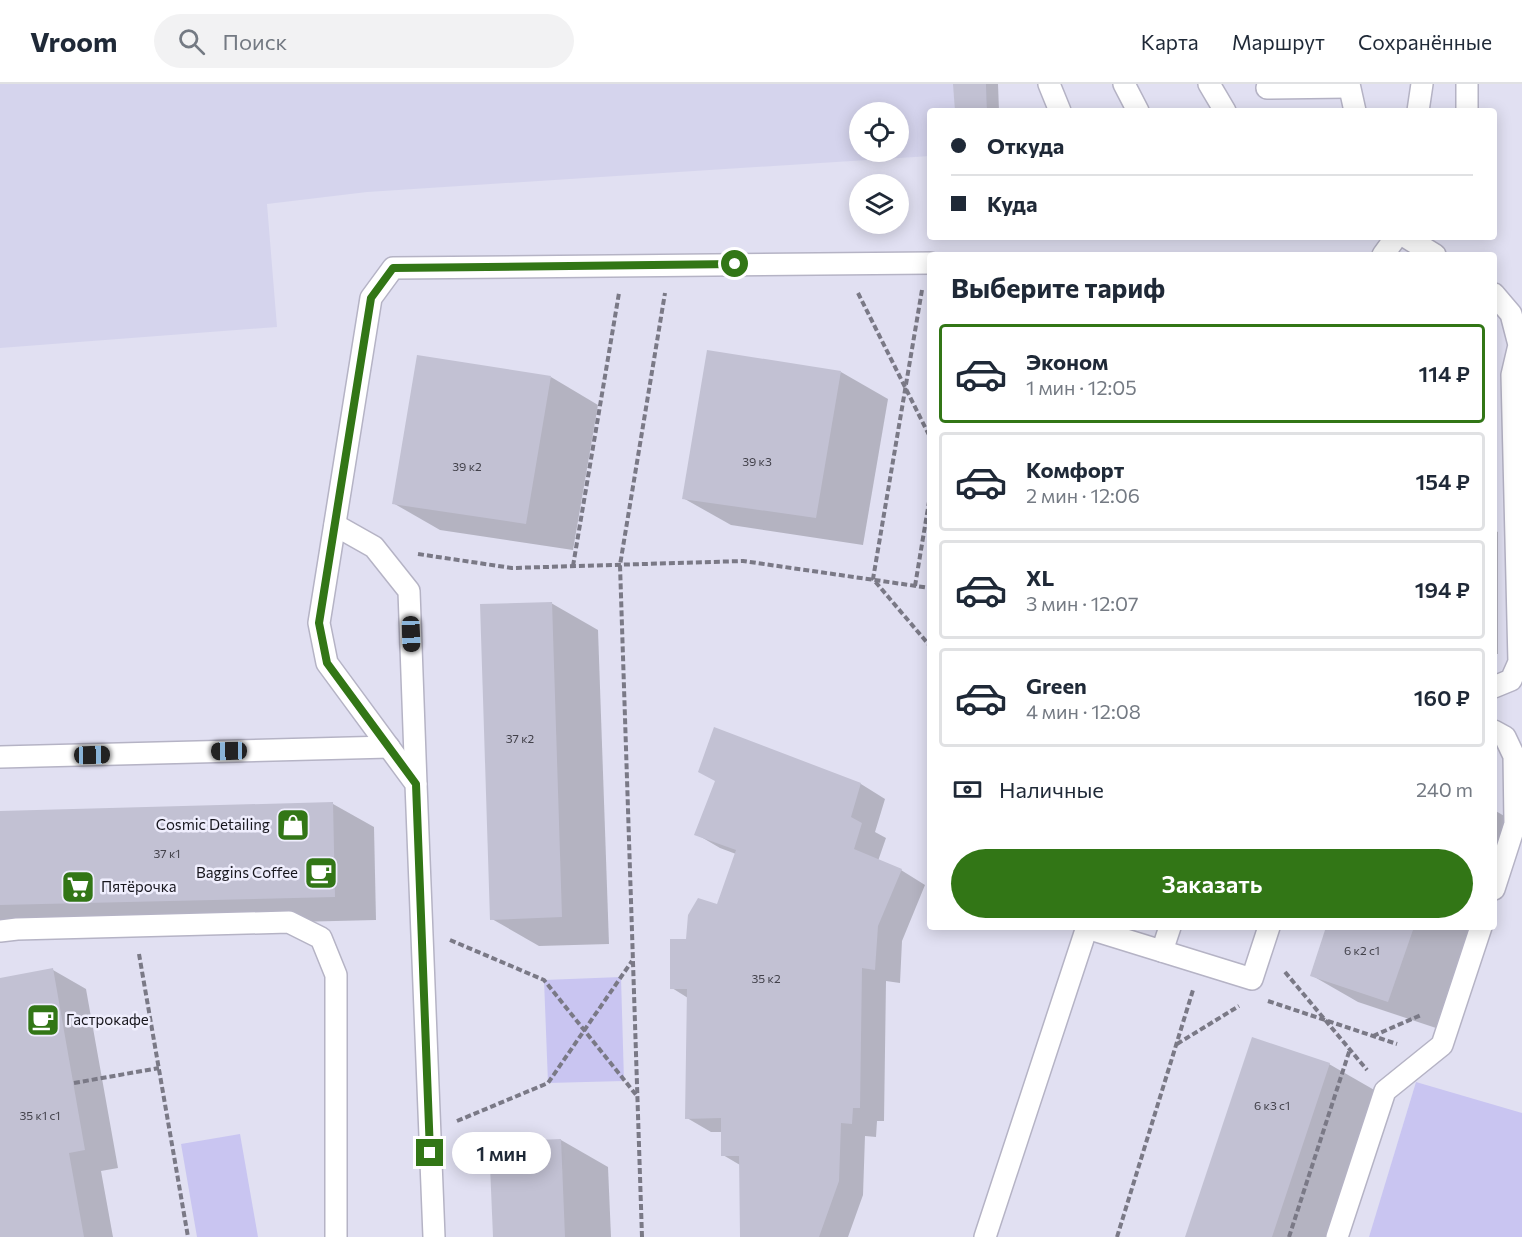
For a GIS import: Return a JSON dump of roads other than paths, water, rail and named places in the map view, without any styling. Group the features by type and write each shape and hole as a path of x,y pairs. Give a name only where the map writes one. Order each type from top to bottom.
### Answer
{"lane":[{"path":"1048,84 1050,108"},
{"path":"1048,84 1059,108"},
{"path":"1124,84 1136,108"},
{"path":"1209,84 1224,108"},
{"path":"1418,108 1422,84"},
{"path":"1467,84 1467,108"},
{"path":"1267,88 1348,86 1354,108"},
{"path":"1411,240 1430,252"},
{"path":"416,784 327,663 319,623 371,298 393,268 927,263"},
{"path":"1497,298 1511,314 1520,345 1512,375 1519,662 1511,680 1497,686"},
{"path":"334,525 374,548 409,591 434,1237"},
{"path":"1497,733 1505,737 1514,756 1515,824 1497,880"},
{"path":"0,757 389,747"},
{"path":"0,931 289,922 321,938 336,975 336,1237"},
{"path":"985,1237 1086,930"},
{"path":"1096,930 1202,963 1250,987 1266,937"},
{"path":"1162,951 1169,930"},
{"path":"1337,1237 1385,1091 1442,1045 1480,930"}],"place":[{"name":"Cosmic Detailing","path":"293,825"},
{"name":"Baggins Coffee","path":"321,873"},
{"name":"Пятёрочка","path":"78,887"},
{"name":"Гастрокафе","path":"43,1020"}]}
